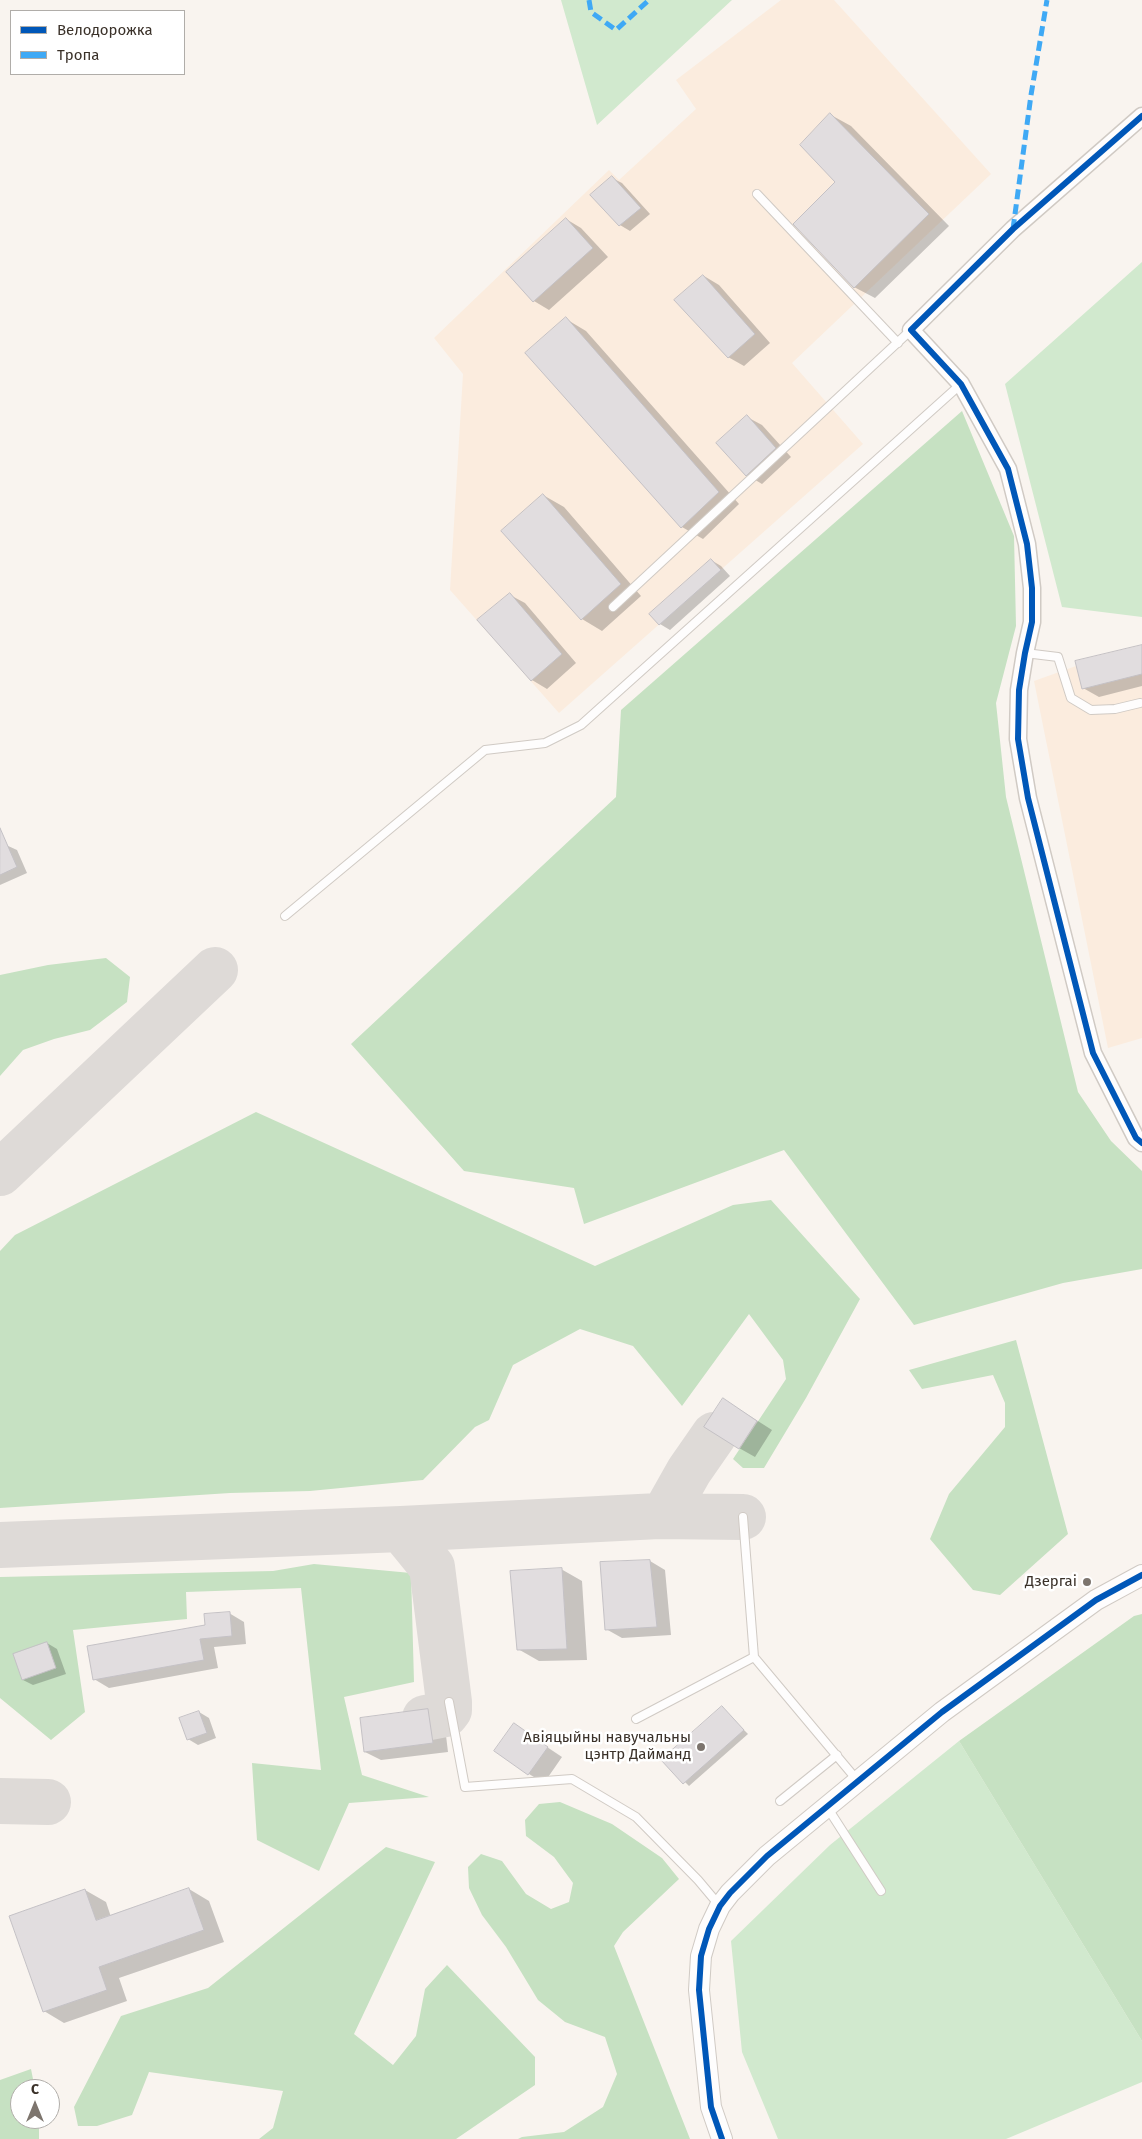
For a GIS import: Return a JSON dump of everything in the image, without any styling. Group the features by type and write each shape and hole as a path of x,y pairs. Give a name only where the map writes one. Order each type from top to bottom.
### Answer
{"street":[{"path":"1142,116 1013,229 911,330 961,384 1008,469 1027,544 1032,588 1032,622 1019,690 1018,739 1028,798 1093,1053 1136,1138 1142,1143"},
{"path":"722,2139 712,2107 699,1990 701,1956 709,1929 720,1906 730,1893 767,1856 942,1712 1096,1600 1142,1575"}],"lane":[{"path":"757,194 898,343"},
{"path":"613,608 911,330"},
{"path":"285,916 485,750 545,743 581,725 961,384"},
{"path":"1025,653 1058,657 1071,698 1091,710 1115,709 1140,703"},
{"path":"743,1517 754,1657 858,1781"},
{"path":"636,1719 754,1657"},
{"path":"449,1702 466,1787 572,1779 636,1817 698,1880 720,1906"},
{"path":"780,1801 837,1755"},
{"path":"827,1807 881,1891"}],"shaded area":[{"path":"781,0 834,0 991,174 792,363 863,444 559,713 450,590 463,374 434,338 609,170 619,180 696,109 676,80"},
{"path":"1142,645 1142,1038 1108,1048 1034,681 1076,666 1075,661"}],"green space":[{"path":"561,0 732,0 597,125"},
{"path":"1142,262 1142,617 1062,607 1005,384"},
{"path":"962,411 1014,536 1016,626 996,703 1006,797 1078,1092 1111,1141 1142,1171 1142,1269 1063,1283 914,1325 784,1150 584,1224 574,1188 464,1171 351,1044 616,797 621,710"},
{"path":"106,958 130,977 127,1002 90,1030 54,1039 23,1050 0,1076 0,975 48,965"},
{"path":"256,1112 595,1266 733,1205 771,1200 860,1299 806,1398 764,1468 743,1468 733,1459 786,1379 783,1360 749,1314 682,1406 633,1346 580,1329 513,1365 489,1420 475,1427 423,1480 310,1491 230,1493 0,1508 0,1251 15,1235"},
{"path":"1016,1340 1068,1534 1000,1595 973,1590 930,1539 949,1494 1005,1427 1005,1403 993,1375 922,1389 909,1370"},
{"path":"314,1564 411,1573 414,1682 344,1697 362,1775 429,1797 349,1803 319,1871 257,1840 252,1763 321,1770 301,1588 186,1592 187,1619 73,1630 85,1712 51,1740 0,1698 0,1577 273,1571"},
{"path":"1142,1614 1142,2041 959,1741 1134,1616"},
{"path":"959,1741 1142,2041 1142,2082 1006,2139 778,2139 742,2052 731,1941 830,1845"},
{"path":"560,1802 612,1824 662,1858 679,1879 623,1932 614,1946 690,2139 518,2139 564,2132 603,2107 617,2074 605,2037 565,2022 538,2000 506,1947 482,1915 469,1888 468,1867 481,1854 502,1861 526,1894 551,1909 569,1902 573,1883 554,1857 526,1836 525,1820 539,1804"},
{"path":"386,1847 435,1862 354,2034 393,2065 416,2036 425,1989 447,1965 535,2057 535,2085 456,2139 259,2139 273,2128 283,2091 149,2072 132,2115 97,2126 78,2126 74,2107 121,2016 208,1988"},
{"path":"31,2069 33,2079 10,2079 10,2129 39,2129 39,2139 0,2139 0,2080"}],"building":[{"path":"830,113 929,214 854,288 793,224 835,182 800,145"},
{"path":"612,176 641,208 619,226 590,195"},
{"path":"566,218 593,248 533,302 506,272"},
{"path":"703,275 755,334 728,358 674,300"},
{"path":"566,317 719,492 681,528 525,353"},
{"path":"747,415 776,448 746,476 716,443"},
{"path":"543,494 621,584 581,620 501,531"},
{"path":"711,559 721,570 659,625 649,614"},
{"path":"510,593 562,654 531,681 477,620"},
{"path":"1142,645 1142,674 1082,689 1075,661"},
{"path":"0,828 17,867 0,875"},
{"path":"723,1398 757,1421 739,1449 704,1427"},
{"path":"650,1560 657,1627 605,1630 600,1562"},
{"path":"562,1568 567,1649 517,1650 510,1571"},
{"path":"230,1612 232,1636 200,1639 204,1660 93,1680 87,1646 205,1625 204,1614"},
{"path":"47,1642 56,1668 22,1680 13,1654"},
{"name":"Авіяцыйны навучальны цэнтр Дайманд","path":"722,1706 744,1730 683,1784 661,1760"},
{"path":"428,1709 433,1743 364,1752 360,1718"},
{"path":"199,1711 207,1733 187,1740 179,1718"},
{"path":"514,1723 548,1747 528,1775 494,1751"},
{"path":"189,1888 204,1930 99,1967 107,1990 43,2012 9,1916 85,1889 96,1920"}],"taxiway":[{"path":"0,1173 215,970"},
{"path":"659,1516 667,1510 689,1471 714,1435"},
{"path":"0,1545 401,1529 659,1516 743,1517"},
{"path":"401,1529 432,1567 449,1710 446,1714 425,1718"},
{"path":"0,1801 48,1802"}],"marked path":[{"path":"589,0 591,12 616,30 649,0"},
{"path":"1013,229 1031,95 1047,0"}],"cycle path":[{"path":"1142,116 1013,229 911,330 961,384 1008,469 1027,544 1032,588 1032,622 1019,690 1018,739 1028,798 1093,1053 1136,1138 1142,1143"},
{"path":"722,2139 711,2107 699,1990 701,1956 709,1929 720,1906 730,1893 767,1856 942,1712 1096,1600 1142,1575"}],"place":[{"name":"Дзергаі","path":"1087,1582"},
{"name":"Авіяцыйны навучальны цэнтр Дайманд","path":"701,1747"}]}
